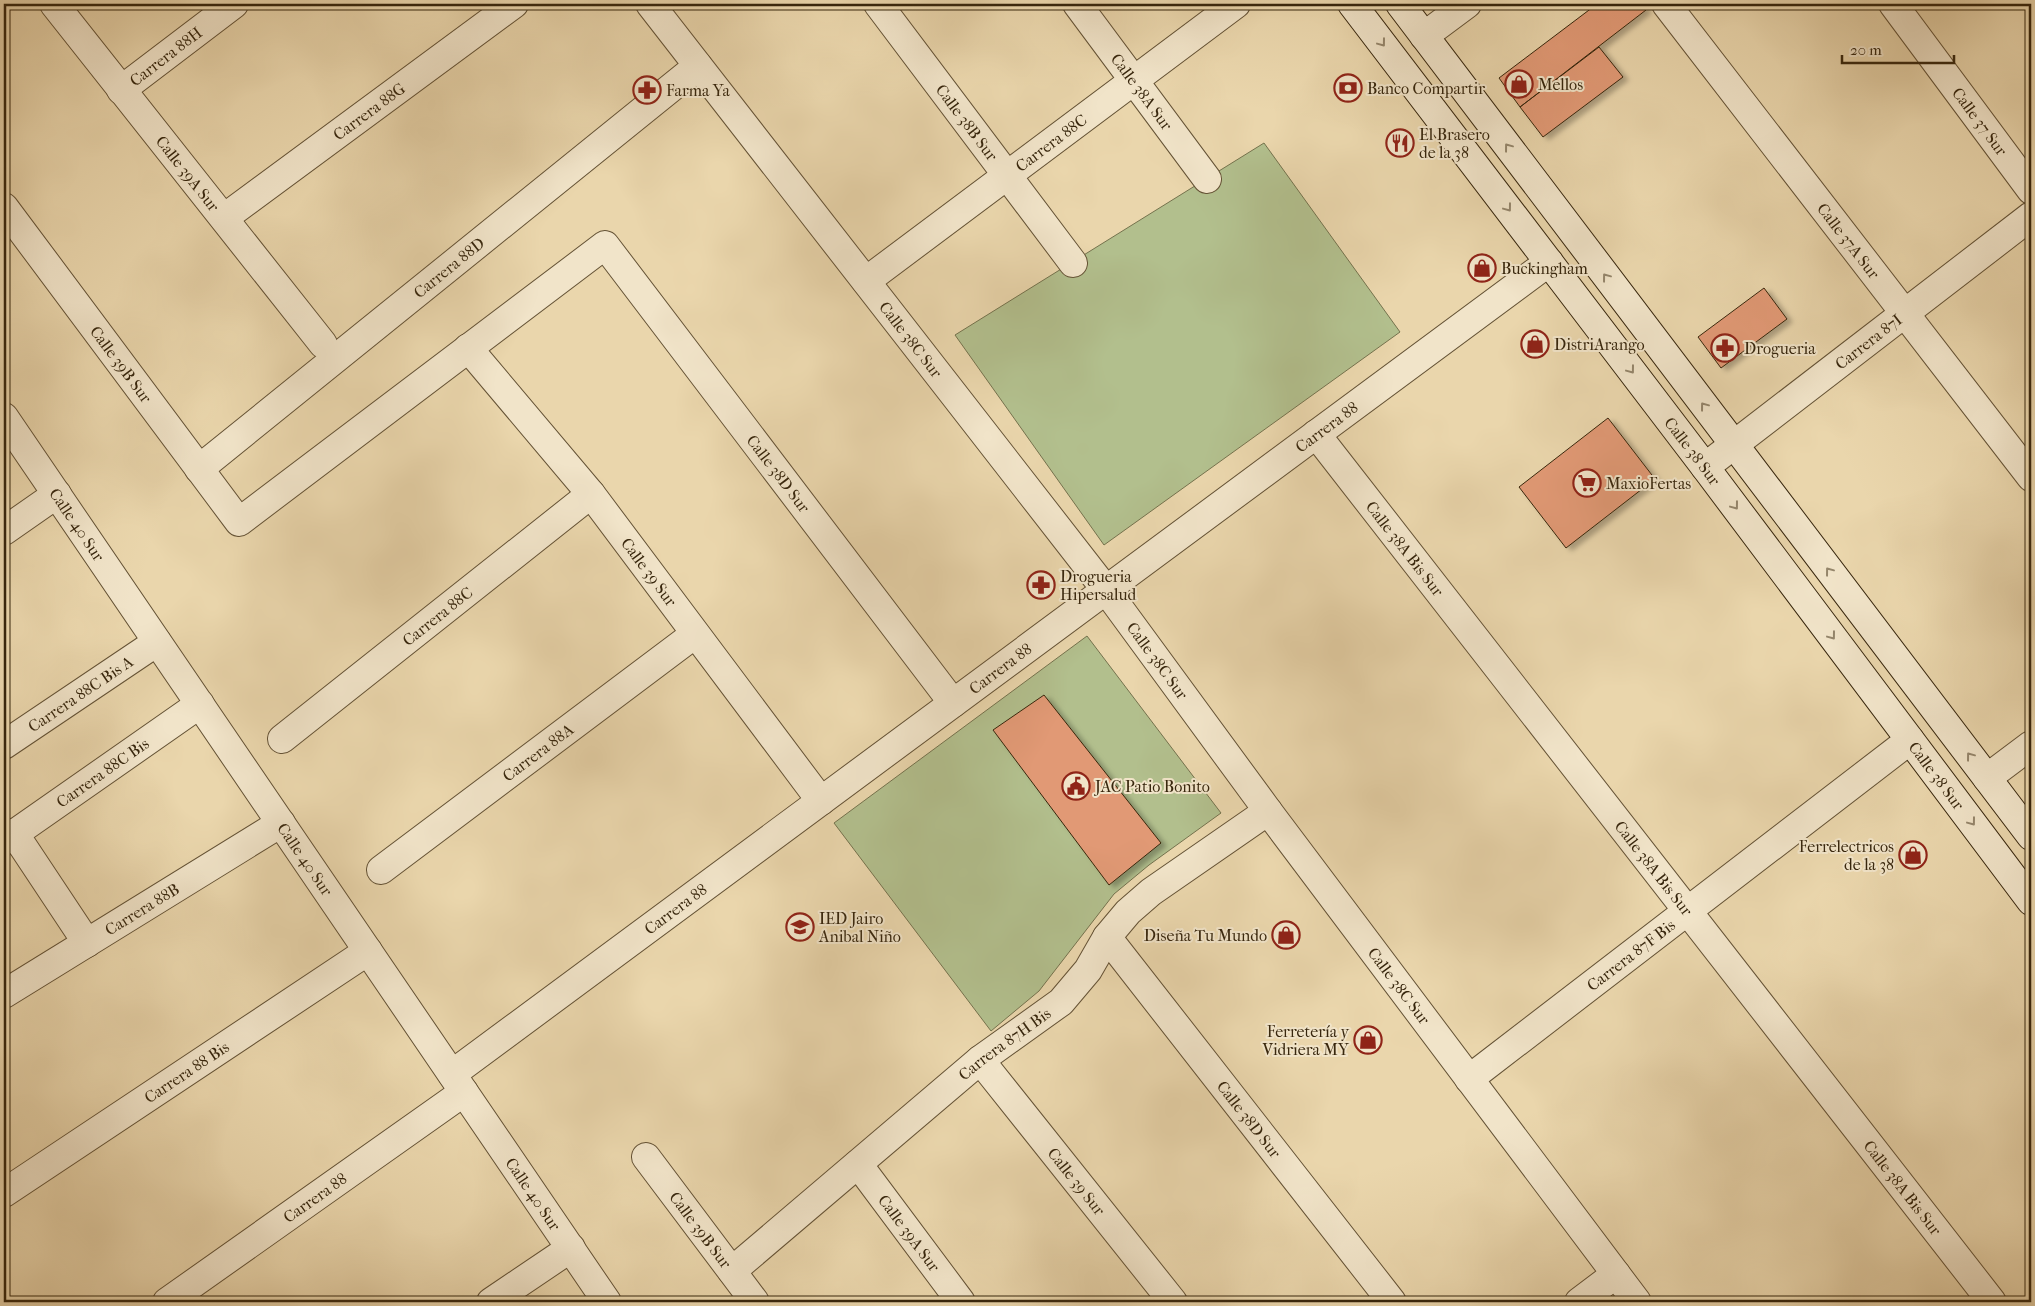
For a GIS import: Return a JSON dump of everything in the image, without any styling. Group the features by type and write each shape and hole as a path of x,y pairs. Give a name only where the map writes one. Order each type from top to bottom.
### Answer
{"street":[{"name":"Calle 39A Sur","path":"54,4 323,344"},
{"name":"Carrera 88H","path":"121,90 234,4"},
{"name":"Carrera 88G","path":"224,218 514,4"},
{"name":"Calle 38C Sur","path":"650,4 1106,590 1268,811 1637,1302"},
{"name":"Calle 38B Sur","path":"878,4 1073,263"},
{"name":"Calle 38A Sur","path":"1077,4 1207,179"},
{"name":"Carrera 88C","path":"866,281 1236,4"},
{"name":"Calle 38 Sur","path":"1352,4 1705,467 2031,901"},
{"path":"1400,4 2031,836"},
{"path":"1424,36 1467,4"},
{"name":"Calle 37A Sur","path":"1666,4 2031,477"},
{"name":"Calle 37 Sur","path":"1894,4 2031,190"},
{"name":"Carrera 88D","path":"199,469 698,66"},
{"name":"Calle 39B Sur","path":"4,207 239,522 468,348"},
{"name":"Carrera 87I","path":"1705,467 2031,216"},
{"name":"Calle 38D Sur","path":"468,348 604,244 953,703"},
{"name":"Carrera 88","path":"167,1302 458,1083 821,801 1549,262"},
{"name":"Calle 39 Sur","path":"468,348 591,494 821,801"},
{"name":"Calle 40 Sur","path":"4,417 607,1302"},
{"name":"Calle 38A Bis Sur","path":"1316,434 1992,1302"},
{"path":"4,531 57,494"},
{"name":"Carrera 88C","path":"282,739 591,494"},
{"name":"Carrera 88A","path":"381,870 695,634"},
{"name":"Carrera 88C Bis A","path":"4,744 157,642"},
{"name":"Carrera 88C Bis","path":"9,837 200,704"},
{"name":"Carrera 87F Bis","path":"1469,1079 1910,740"},
{"path":"1987,778 2031,745"},
{"name":"Carrera 87H Bis","path":"732,1271 980,1060 1061,1002 1088,970 1107,937 1128,912 1151,892 1268,811"},
{"name":"Carrera 88B","path":"4,994 281,823"},
{"path":"9,837 87,942"},
{"name":"Calle 38D Sur","path":"1107,937 1392,1302"},
{"name":"Carrera 88 Bis","path":"4,1193 368,951"},
{"name":"Calle 39 Sur","path":"980,1060 1172,1302"},
{"name":"Calle 39B Sur","path":"646,1157 755,1302"},
{"name":"Calle 39A Sur","path":"858,1164 961,1302"},
{"path":"491,1302 571,1248"},
{"path":"1579,1302 1616,1274"}],"green space":[{"path":"1264,143 1400,332 1104,545 955,335"},
{"path":"1087,636 1221,813 1149,865 1114,894 1039,991 991,1031 834,823"}],"building":[{"path":"1597,4 1641,4 1646,10 1520,107 1499,78"},
{"path":"1599,47 1623,77 1543,137 1520,107"},
{"path":"1764,288 1787,319 1721,368 1698,337"},
{"name":"MaxioFertas","path":"1608,418 1655,479 1566,548 1519,487"},
{"name":"JAC Patio Bonito","path":"1044,695 1161,843 1109,885 993,730"}],"place":[{"name":"Mellos","path":"1519,84"},
{"name":"Banco Compartir","path":"1348,88"},
{"name":"Farma Ya","path":"647,90"},
{"name":"El Brasero de la 38","path":"1400,143"},
{"name":"Buckingham","path":"1482,268"},
{"name":"DistriArango","path":"1535,344"},
{"name":"Drogueria","path":"1725,348"},
{"name":"MaxioFertas","path":"1587,483"},
{"name":"Drogueria Hipersalud","path":"1041,585"},
{"name":"JAC Patio Bonito","path":"1076,786"},
{"name":"Ferrelectricos de la 38","path":"1913,855"},
{"name":"IED Jairo Anibal Niño","path":"800,927"},
{"name":"Diseña Tu Mundo","path":"1286,935"},
{"name":"Ferretería y Vidriera MY","path":"1368,1040"}]}
